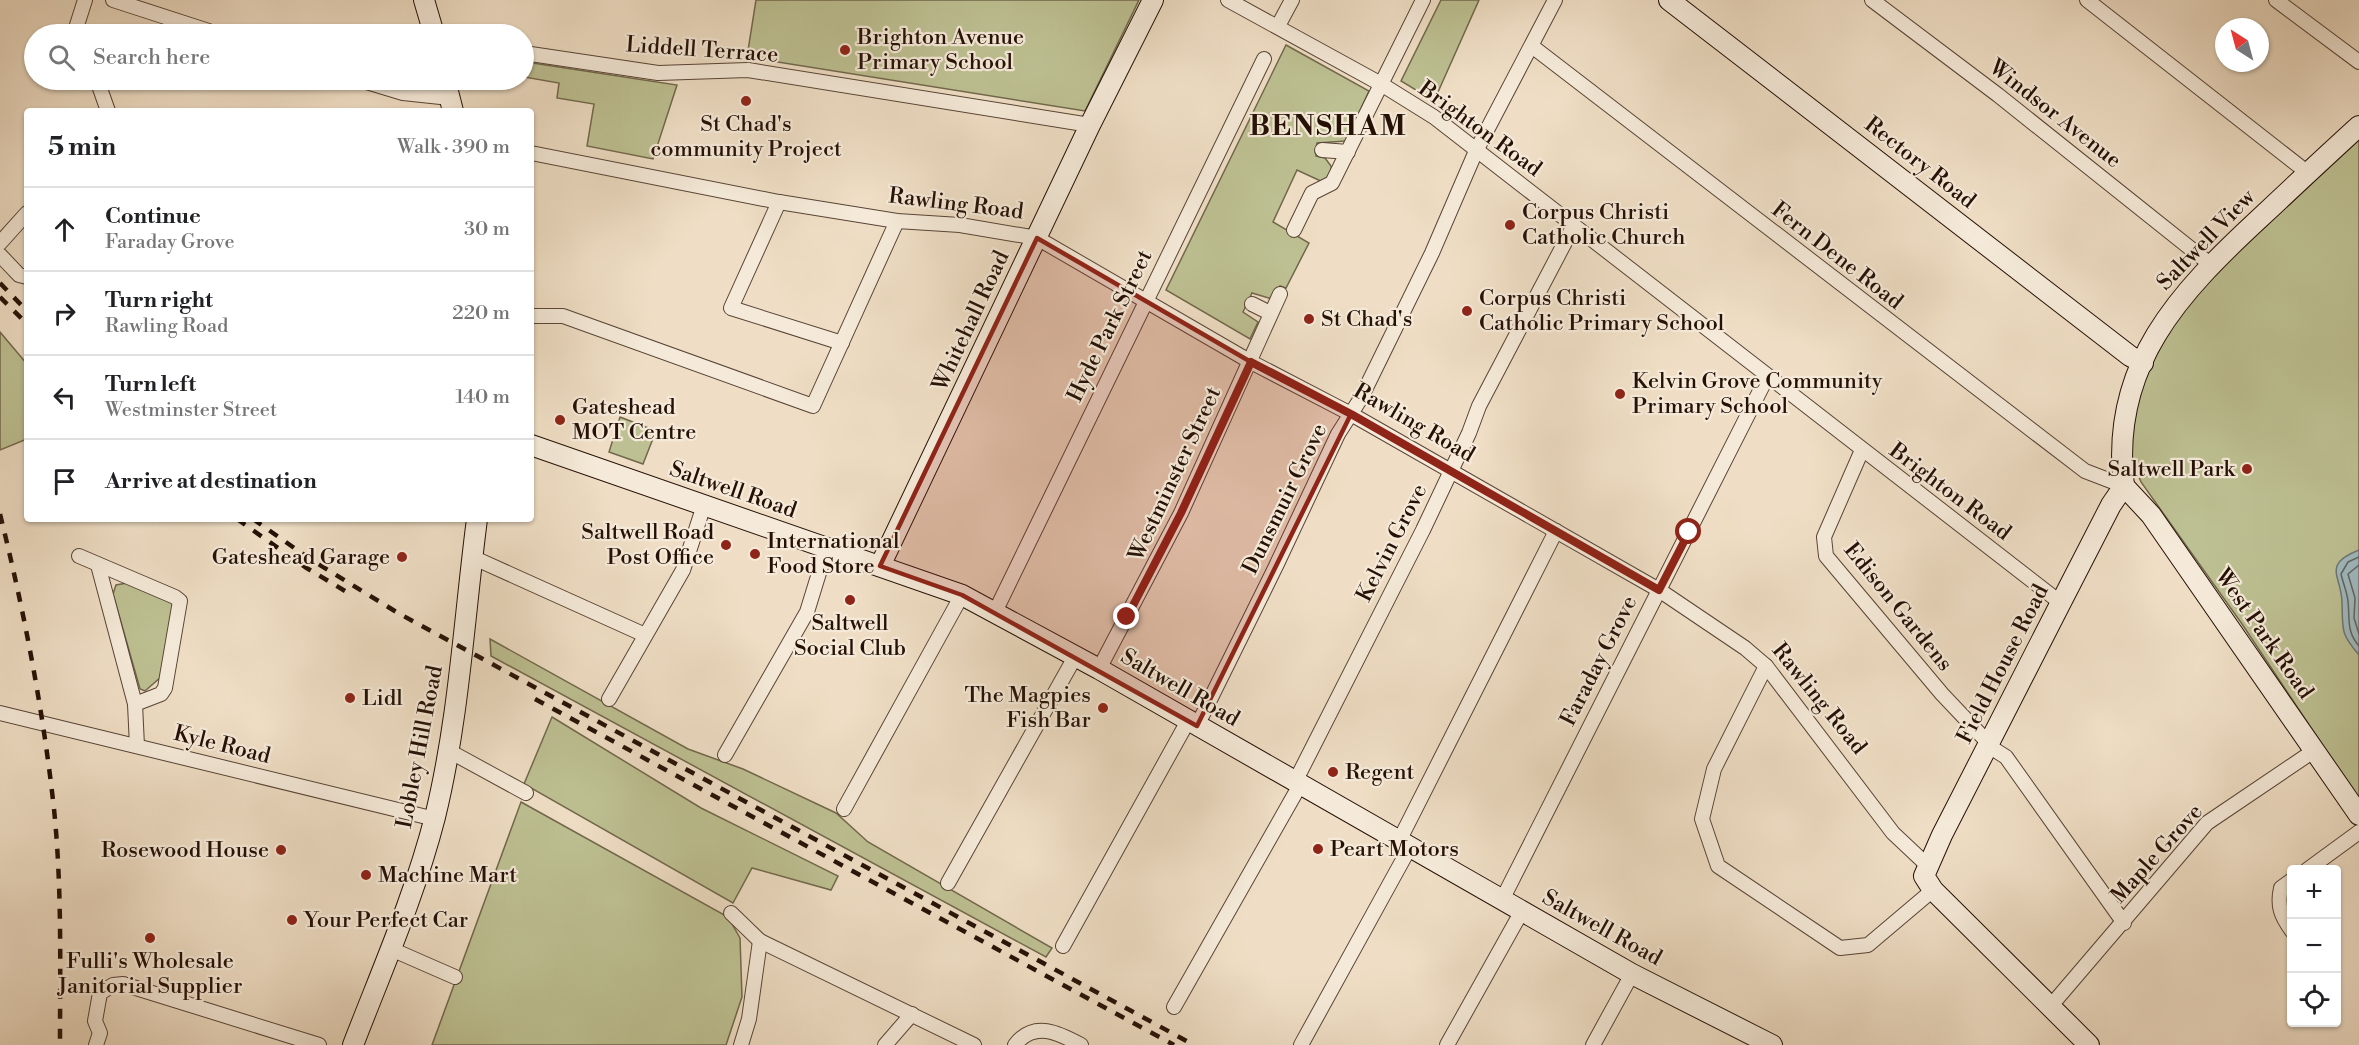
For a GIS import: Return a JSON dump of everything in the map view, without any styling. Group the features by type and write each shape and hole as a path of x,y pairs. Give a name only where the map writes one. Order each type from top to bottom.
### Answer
{"street":[{"path":"77,24 85,0"},
{"path":"113,0 130,3 190,24"},
{"path":"424,0 431,24"},
{"name":"Whitehall Road","path":"880,566 1090,125 1153,0"},
{"name":"Brighton Road","path":"1228,0 1382,84 1434,117 2061,603"},
{"path":"1278,27 1292,0"},
{"path":"1294,230 1312,193 1332,183 1423,0"},
{"name":"Dunsmuir Grove","path":"1063,946 1192,723 1276,566 1338,434 1351,414 1432,253 1476,151 1533,47 1555,0"},
{"name":"Rectory Road","path":"1669,0 2130,357 2143,363"},
{"name":"Windsor Avenue","path":"1872,0 2007,103 2210,264"},
{"path":"2087,0 2308,174"},
{"path":"2276,0 2359,62"},
{"name":"Fern Dene Road","path":"1533,47 2085,471 2124,486"},
{"name":"Liddell Terrace","path":"534,54 658,73 748,70 1090,125"},
{"name":"Hyde Park Street","path":"995,612 1264,59"},
{"path":"101,90 107,108"},
{"path":"393,90 403,93 449,96"},
{"name":"Saltwell View","path":"2124,486 2120,447 2122,429 2130,397 2163,321 2177,301 2210,264 2359,126"},
{"path":"1322,150 1348,152"},
{"name":"Rawling Road","path":"534,154 779,202 897,221 960,225 1037,238 1251,362 1351,414 1659,590 1745,648 1766,666 1893,833 1927,866"},
{"path":"779,202 731,308 842,344"},
{"path":"0,243 24,216"},
{"path":"534,316 563,316 813,406 897,221"},
{"name":"Kelvin Grove","path":"1174,1007 1298,783 1451,471 1479,406 1526,312 1573,227"},
{"path":"0,255 19,275 24,276"},
{"name":"Westminster Street","path":"1099,669 1176,523 1280,294"},
{"path":"1252,304 1270,313"},
{"name":"Faraday Grove","path":"1502,900 1767,377"},
{"name":"Saltwell Road","path":"534,447 962,595 1099,669 1743,1039 1772,1045"},
{"name":"Edison Gardens","path":"1862,450 1824,537 1826,556 1942,694 1995,750 2006,757 2124,923"},
{"name":"Field House Road","path":"1927,866 2111,505 2124,486"},
{"name":"West Park Road","path":"2124,486 2151,515 2359,815"},
{"path":"609,699 683,570 704,505"},
{"name":"Lobley Hill Road","path":"353,1045 391,949 435,819 449,752 477,522"},
{"path":"1300,1045 1405,844 1556,531"},
{"path":"725,755 807,612 827,547"},
{"path":"79,556 176,597 180,601 165,688 161,693 135,705"},
{"path":"472,557 645,635"},
{"path":"98,565 135,705 136,746"},
{"path":"844,808 962,595"},
{"path":"948,883 1075,657"},
{"path":"1766,666 1714,769 1701,819 1718,866 1840,948 1868,945 1933,890"},
{"name":"Kyle Road","path":"0,713 435,819"},
{"name":"Maple Grove","path":"2049,1008 2124,923 2207,823 2315,750"},
{"path":"449,752 526,793"},
{"path":"2314,865 2359,832"},
{"path":"1927,866 1924,876 1933,890 2049,1008 2089,1045"},
{"path":"2287,884 2281,888 2278,902 2281,915 2287,924"},
{"path":"1447,1045 1522,911"},
{"path":"731,913 760,940 974,1045"},
{"path":"741,1045 749,1019 760,940"},
{"path":"391,949 455,977"},
{"path":"1593,1045 1632,974"},
{"path":"96,1045 99,1033 95,1021 100,993 113,985 123,984 319,1045"},
{"path":"885,1045 912,1014"},
{"path":"1020,1040 1049,1030 1081,1045"}],"highlighted area":[{"path":"1037,238 1251,362 1351,414 1197,726 962,595 880,566"}],"green space":[{"name":"Brighton Avenue Primary School","path":"756,0 1139,0 1085,111 747,57"},
{"path":"1441,0 1479,0 1434,101 1401,81"},
{"path":"1286,45 1369,91 1346,141 1317,143 1316,156 1325,158 1331,166 1332,174 1325,183 1297,170 1273,222 1309,243 1286,288 1280,286 1272,299 1252,293 1243,312 1258,322 1250,339 1166,290"},
{"path":"534,63 677,85 653,159 587,146 594,104 557,98 559,83 534,79"},
{"name":"Saltwell Park","path":"2359,139 2359,800 2242,624 2141,482 2130,456 2131,421 2147,373 2173,323 2207,281"},
{"path":"0,332 24,360 24,440 0,450"},
{"path":"620,417 656,431 643,464 609,452"},
{"path":"127,583 174,602 162,676 145,691 140,689 113,594 116,585"},
{"path":"490,639 688,749 743,769 836,813 868,842 1052,948 1046,957 491,656"},
{"path":"552,717 701,808 838,876 831,890 752,868 733,903 524,784"},
{"path":"521,802 728,917 740,938 742,997 726,1045 432,1045"}],"water":[{"path":"2359,550 2359,655 2348,641 2344,631 2341,594 2336,572 2340,561"}],"railway":[{"path":"0,283 24,308"},
{"path":"0,297 24,321"},
{"path":"0,514 32,660 54,809 59,897 60,1045"},
{"path":"241,522 305,567 345,591"},
{"path":"257,522 310,559 398,613 1194,1045"},
{"path":"535,699 1174,1045"}],"place":[{"name":"Brighton Avenue Primary School","path":"845,50"},
{"name":"St Chad's community Project","path":"746,101"},
{"name":"Corpus Christi Catholic Church","path":"1510,225"},
{"name":"Corpus Christi Catholic Primary School","path":"1467,311"},
{"name":"St Chad's","path":"1309,319"},
{"name":"Kelvin Grove Community Primary School","path":"1620,394"},
{"name":"Gateshead MOT Centre","path":"560,420"},
{"name":"Saltwell Park","path":"2247,469"},
{"name":"Saltwell Road Post Office","path":"726,545"},
{"name":"International Food Store","path":"755,554"},
{"name":"Gateshead Garage","path":"402,557"},
{"name":"Saltwell Social Club","path":"850,600"},
{"name":"Lidl","path":"350,698"},
{"name":"The Magpies Fish Bar","path":"1103,708"},
{"name":"Regent","path":"1333,772"},
{"name":"Peart Motors","path":"1318,849"},
{"name":"Rosewood House","path":"281,850"},
{"name":"Machine Mart","path":"366,875"},
{"name":"Your Perfect Car","path":"292,920"},
{"name":"Fulli's Wholesale Janitorial Supplier","path":"150,938"}],"district":[{"name":"BENSHAM","path":"1328,126"}],"route":[{"path":"1127,617 1181,513 1251,362 1351,414 1659,590 1689,532"}]}
